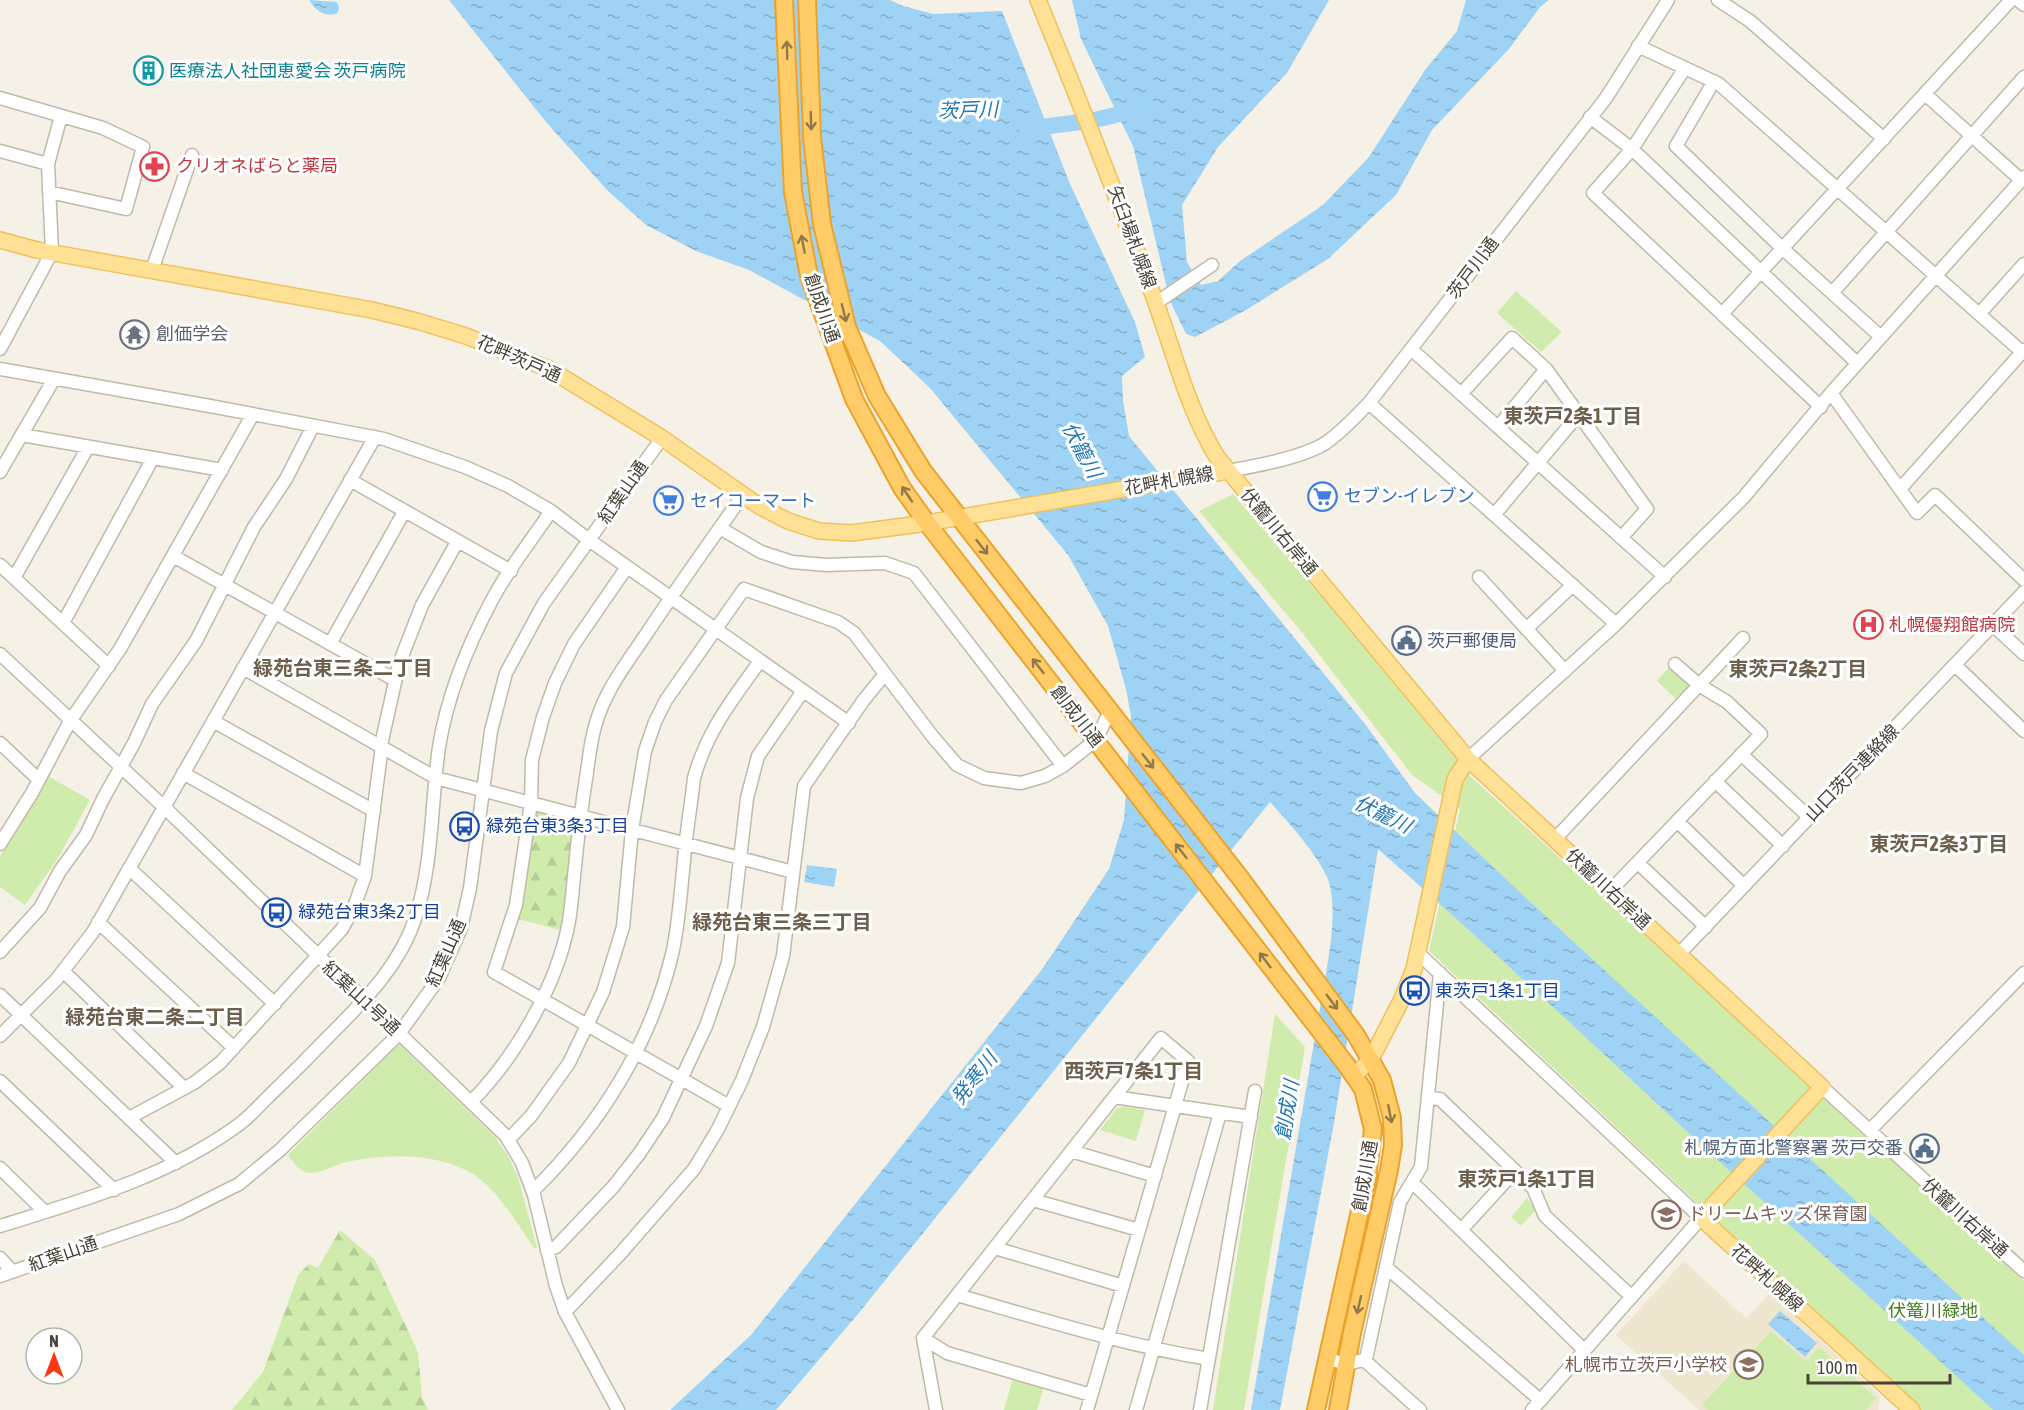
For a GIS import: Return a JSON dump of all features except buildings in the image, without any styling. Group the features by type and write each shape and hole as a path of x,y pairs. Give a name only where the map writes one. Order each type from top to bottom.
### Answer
{"highway":[{"name":"創成川通","path":"784,0 793,192 809,276 854,399 902,489 927,523 1350,1069 1363,1089 1373,1129 1367,1179 1316,1410"},
{"name":"創成川通","path":"807,0 812,137 822,225 847,327 877,396 923,471 1241,879 1356,1035 1382,1080 1392,1118 1393,1144 1353,1333 1356,1362 1338,1410"}],"main road":[{"name":"矢臼場札幌線","path":"1038,0 1161,300 1192,412 1203,434 1228,471"},
{"name":"花畔茨戸通","path":"0,240 52,252 372,310 466,336 549,369 662,438 759,506 788,521 819,531 852,533 1003,510"},
{"name":"花畔札幌線","path":"1003,510 1228,471"},
{"name":"伏籠川右岸通","path":"1228,471 1468,759 1822,1087"},
{"path":"1350,1069 1371,1059 1402,999 1414,969 1449,802 1455,779 1468,759"},
{"path":"1701,1218 1822,1087"},
{"name":"花畔札幌線","path":"1701,1218 1912,1410"}],"street":[{"name":"茨戸川通","path":"1228,471 1263,464 1323,444 1345,428 1369,403 1606,98 1668,0"},
{"path":"1718,0 1750,21 1884,139"},
{"path":"1722,314 2011,0"},
{"path":"2018,0 2024,5"},
{"path":"1638,46 1719,84 2023,351 1900,489"},
{"path":"1685,68 1632,149 1593,193 1821,406"},
{"path":"1832,294 2024,77"},
{"path":"1714,81 1676,146 1783,249 1881,337"},
{"path":"1468,759 1616,624 1744,498 1857,363 2022,178 1925,94"},
{"path":"0,98 103,128 142,147 126,209 49,192"},
{"path":"0,349 52,252 48,164 61,116"},
{"path":"1590,117 1632,149 1857,363"},
{"path":"0,151 48,164"},
{"path":"152,270 192,155"},
{"path":"1980,313 2024,264"},
{"path":"1161,300 1207,269"},
{"path":"1461,394 1512,338 1546,369 1647,509 1621,538"},
{"path":"1411,349 1665,577"},
{"path":"0,369 375,437 465,467 508,486 551,511 670,598 849,723"},
{"path":"1498,427 1546,369"},
{"path":"0,472 54,379"},
{"path":"1831,393 1917,513 1935,495 2024,580"},
{"path":"1369,403 1616,624"},
{"path":"2,836 39,780 70,721 109,666 253,414"},
{"path":"1494,515 1579,414"},
{"path":"0,952 40,908 60,871 86,835 152,705 196,641 254,527 286,480 313,426"},
{"path":"21,435 222,470"},
{"path":"0,1036 63,970 98,922 375,437"},
{"name":"紅葉山通","path":"6,1273 179,1214 239,1184 280,1150 399,1034 439,978 461,928 470,888 491,730 506,673 544,603 662,438"},
{"path":"14,578 88,447"},
{"path":"63,624 153,458"},
{"path":"350,480 511,571"},
{"path":"471,1102 505,1063 541,999 563,945 569,920 580,816 596,722 610,690 670,598 743,495"},
{"path":"0,1226 114,1190 196,1153 243,1122 364,1000 389,971 405,946 416,917 425,880 440,746 447,711 459,676 493,598 551,511"},
{"path":"330,644 404,512"},
{"path":"720,528 761,552 792,562 826,565 885,563 914,573 1063,766"},
{"path":"129,1118 184,1088 220,1063 342,929 354,907 365,876 382,745 395,680 422,606 457,542"},
{"path":"173,556 395,680"},
{"path":"0,565 109,666"},
{"path":"627,567 574,644 555,684 543,717 532,760 531,802 516,905 494,972 729,1106"},
{"path":"1479,577 1565,671"},
{"path":"1526,629 1573,585"},
{"path":"508,1140 531,1116 569,1063 603,992 623,927 633,830 645,751 666,700 744,589 838,622 854,633 957,765 984,778 1021,783 1045,776 1063,766 1096,740 1111,713"},
{"name":"山口茨戸連絡線","path":"1679,954 2024,592"},
{"path":"1993,625 2024,654"},
{"path":"1554,839 1743,638"},
{"name":"紅葉山1号通","path":"0,654 164,807 508,1140 522,1163 532,1191 556,1286 566,1312 618,1410"},
{"path":"532,1191 564,1160 607,1103 635,1054 656,1007 673,948 694,778 699,759 709,735 760,661"},
{"path":"1610,891 1761,734 1727,702 1699,685 1675,664"},
{"path":"1955,665 2024,731"},
{"path":"243,668 382,745 436,778 793,872"},
{"path":"566,1312 627,1247 694,1169 718,1129 742,1080 763,1027 783,956 804,786 862,701 885,674"},
{"path":"547,1251 556,1247 613,1187 663,1118 682,1080 706,1026 728,963 747,798 758,756 803,691"},
{"path":"213,721 374,811"},
{"path":"0,743 39,780"},
{"path":"1741,754 1810,818"},
{"path":"183,773 365,876"},
{"path":"1715,781 1783,846"},
{"path":"1677,821 1744,886"},
{"path":"1638,863 1706,927"},
{"path":"129,868 275,1004"},
{"path":"98,922 234,1048"},
{"path":"1386,1267 1536,1405 1701,1218 1418,953"},
{"path":"63,970 184,1088"},
{"path":"1327,1359 1356,1362 1366,1359 1400,1202 1421,1167 1440,973"},
{"path":"1870,1130 2024,973"},
{"path":"0,995 176,1162"},
{"path":"936,1410 923,1338 1161,1038 1188,1060 1087,1410"},
{"path":"0,1081 114,1190"},
{"name":"伏籠川右岸通","path":"1822,1087 2024,1272"},
{"path":"1200,1410 1255,1091"},
{"path":"1114,1096 1251,1117"},
{"path":"1428,1098 1440,1099 1533,1188 1545,1216 1632,1297"},
{"path":"1136,1410 1220,1113"},
{"path":"1071,1151 1155,1176"},
{"path":"0,1168 45,1212"},
{"path":"1461,1230 1515,1171"},
{"path":"1412,1182 1584,1350"},
{"path":"1033,1200 1139,1230"},
{"path":"994,1248 1123,1286"},
{"path":"0,1257 6,1273"},
{"path":"957,1295 1107,1339 1209,1359"},
{"path":"923,1338 947,1353 1091,1395"},
{"path":"1356,1362 1420,1410"}],"shaded area":[{"name":"札幌市立茨戸小学校","path":"1684,1261 1746,1318 1770,1293 1880,1396 1878,1410 1699,1410 1616,1335"}],"green space":[{"path":"1516,291 1562,332 1541,352 1497,313"},
{"name":"伏篭川緑地","path":"1233,494 1340,618 1471,777 2024,1281 2024,1410 1917,1410 1429,951 1460,809 1412,775 1300,630 1199,511"},
{"path":"1670,666 1688,684 1689,688 1677,700 1657,681"},
{"path":"48,776 90,800 57,860 25,905 0,887 0,856"},
{"path":"541,811 572,819 575,825 565,911 560,930 518,919 525,886 534,815"},
{"path":"1275,1014 1305,1047 1244,1410 1213,1410"},
{"path":"399,1044 495,1137 508,1156 518,1177 537,1248 534,1248 491,1189 473,1174 458,1167 426,1158 392,1156 343,1163 308,1173 298,1167 288,1155"},
{"path":"1123,1106 1145,1110 1136,1141 1100,1130 1116,1109"},
{"path":"1527,1198 1536,1210 1521,1226 1511,1217"},
{"path":"340,1230 375,1260 418,1352 422,1398 428,1410 232,1410 263,1372 298,1275 309,1264 318,1268"},
{"path":"1771,1331 1806,1361 1819,1347 1876,1398 1866,1410 1708,1410 1702,1405"},
{"path":"1013,1378 1044,1386 1037,1410 1004,1410"}],"water":[{"path":"309,0 337,2 338,13 329,15 321,12"},
{"path":"449,0 890,0 933,14 1002,11 1070,184 1135,322 1145,357 1122,376 1129,436 1365,724 1415,793 1528,900 2024,1355 2024,1410 1993,1410 1378,849 1334,1123 1280,1410 1251,1410 1328,961 1332,924 1332,895 1327,876 1304,842 1270,802 858,1314 776,1410 670,1410 751,1335 1043,968 1109,869 1124,820 1131,716 1126,689 1108,626 1068,555 930,388 880,341 749,270 696,251 646,225 608,191 546,122"},
{"path":"1072,0 1329,0 1287,73 1218,147 1182,205 1187,262 1201,285 1218,281 1240,261 1323,205 1369,157 1425,70 1457,31 1466,0 1549,0 1540,7 1509,49 1432,130 1396,195 1328,259 1246,310 1195,337 1186,334 1170,301 1133,146 1081,39"},
{"path":"807,865 837,869 834,887 804,882"},
{"path":"1780,1311 1817,1343 1805,1357 1768,1324"}],"waterway":[{"name":"茨戸川","path":"1027,129 1095,120 1140,109"}],"place":[{"name":"医療法人社団恵愛会 茨戸病院","path":"148,71"},
{"name":"クリオネばらと薬局","path":"155,166"},
{"name":"創価学会","path":"135,334"},
{"name":"セブン-イレブン","path":"1323,496"},
{"name":"セイコーマート","path":"669,501"},
{"name":"札幌優翔館病院","path":"1868,625"},
{"name":"茨戸郵便局","path":"1406,641"},
{"name":"緑苑台東3条3丁目","path":"465,826"},
{"name":"緑苑台東3条2丁目","path":"277,912"},
{"name":"東茨戸1条1丁目","path":"1414,991"},
{"name":"札幌方面北警察署 茨戸交番","path":"1924,1148"},
{"name":"ドリームキッズ保育園","path":"1667,1214"},
{"name":"札幌市立茨戸小学校","path":"1748,1365"}],"district":[{"name":"東茨戸2条1丁目","path":"1573,416"},
{"name":"緑苑台東三条二丁目","path":"343,668"},
{"name":"東茨戸2条2丁目","path":"1798,669"},
{"name":"東茨戸2条3丁目","path":"1939,844"},
{"name":"緑苑台東三条三丁目","path":"782,922"},
{"name":"緑苑台東二条二丁目","path":"155,1017"},
{"name":"西茨戸7条1丁目","path":"1134,1071"},
{"name":"東茨戸1条1丁目","path":"1527,1179"}],"water label":[{"name":"伏籠川","path":"1082,450"},
{"name":"伏籠川","path":"1383,814"},
{"name":"発寒川","path":"974,1078"},
{"name":"創成川","path":"1287,1110"}]}
